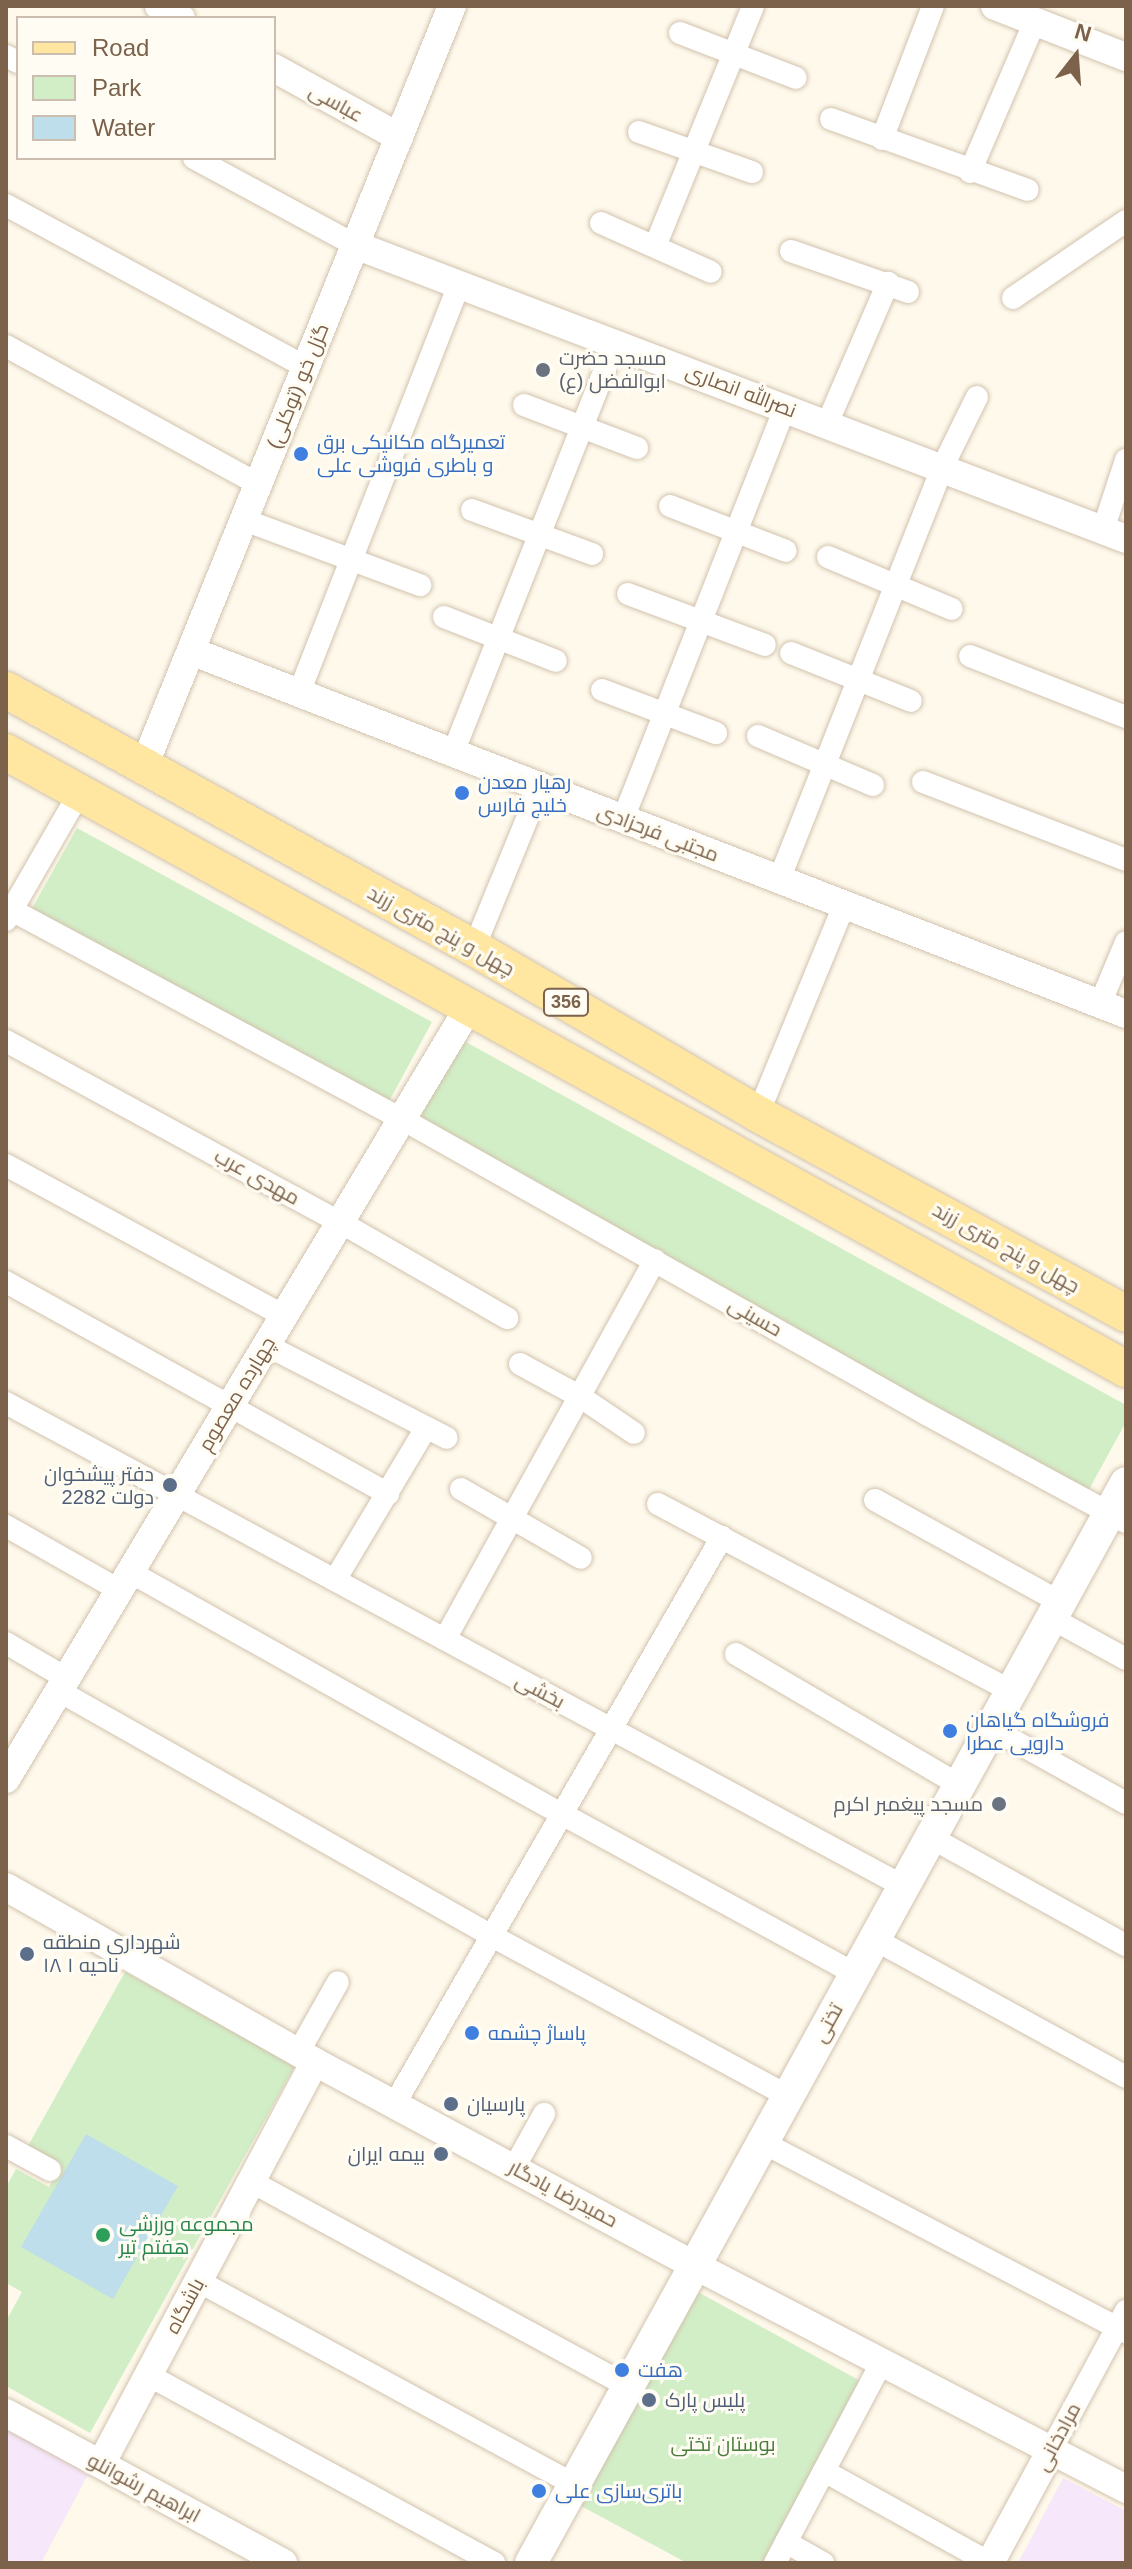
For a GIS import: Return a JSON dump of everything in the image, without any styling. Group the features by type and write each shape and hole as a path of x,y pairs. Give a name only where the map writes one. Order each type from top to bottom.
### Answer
{"main road":[{"name":"چهل و پنج متری زرند","path":"6,690 474,948 758,1114 1126,1314"},
{"name":"356","path":"6,752 1126,1369"},
{"name":"تختی","path":"531,2563 1056,1610 1118,1517 1126,1483"}],"street":[{"path":"159,6 177,16"},
{"path":"656,244 753,6"},
{"path":"882,139 933,6"},
{"path":"995,6 1126,57"},
{"name":"گزل خو (توکلی)","path":"144,766 399,137 443,9"},
{"path":"970,172 1035,21"},
{"path":"680,33 796,78"},
{"name":"عباسی","path":"276,69 399,137"},
{"path":"831,119 970,172 1028,190"},
{"path":"639,132 752,172"},
{"path":"198,160 355,245"},
{"path":"6,205 306,367"},
{"path":"1013,298 1125,222"},
{"path":"601,223 656,244 711,272"},
{"name":"نصرالله انصاری","path":"355,245 616,342 1114,535"},
{"path":"791,251 898,288 827,424"},
{"path":"299,693 460,283"},
{"path":"453,753 616,342"},
{"path":"6,346 258,484"},
{"path":"779,880 942,468 977,397"},
{"path":"524,405 637,448"},
{"path":"623,819 785,408"},
{"path":"1114,535 1126,460"},
{"path":"670,506 786,551"},
{"path":"472,510 592,554"},
{"path":"244,520 420,585"},
{"path":"828,557 952,609"},
{"path":"628,594 765,645"},
{"path":"444,617 556,661"},
{"name":"مجتبی فرحزادی","path":"191,651 1113,1009"},
{"path":"791,653 911,701"},
{"path":"970,656 1126,717"},
{"path":"602,690 716,733"},
{"path":"758,736 873,785"},
{"path":"923,782 1126,860"},
{"path":"474,948 540,787"},
{"path":"8,912 80,792"},
{"path":"758,1114 844,905"},
{"name":"حسینی","path":"8,912 402,1119 928,1415 1118,1517"},
{"path":"1113,1009 1126,942"},
{"name":"چهارده معصوم","path":"6,1779 468,1009"},
{"name":"مهدی عرب","path":"6,1041 340,1222 507,1318"},
{"path":"6,1165 284,1316"},
{"path":"445,1639 655,1260"},
{"path":"6,1282 388,1494"},
{"path":"266,1345 447,1438"},
{"path":"520,1364 579,1396 634,1433"},
{"name":"بخشی","path":"6,1403 903,1886"},
{"path":"335,1580 426,1428"},
{"path":"461,1489 581,1558"},
{"path":"875,1500 1056,1610 1126,1659"},
{"path":"658,1504 1011,1691"},
{"path":"6,1526 125,1581 855,1974"},
{"path":"394,2105 722,1537"},
{"path":"6,1643 63,1684 492,1936 788,2096"},
{"path":"736,1654 959,1785"},
{"path":"991,1728 1126,1803"},
{"path":"930,1837 1126,1945"},
{"name":"حمیدرضا یادگار","path":"6,1887 394,2105 1126,2489"},
{"path":"874,1939 1126,2077"},
{"path":"307,2058 338,1982"},
{"name":"باشگاه","path":"101,2464 252,2182 307,2058"},
{"path":"514,2168 544,2114"},
{"path":"762,2142 1123,2323"},
{"path":"6,2146 50,2170"},
{"path":"252,2182 628,2386"},
{"path":"198,2281 574,2484"},
{"name":"مرادخانی","path":"990,2563 1123,2323"},
{"path":"775,2563 882,2362"},
{"path":"148,2375 494,2563"},
{"name":"ابراهیم رشوانلو","path":"6,2413 283,2563"},
{"path":"824,2471 990,2563"},
{"path":"786,2542 823,2563"}],"shaded area":[{"path":"6,2425 90,2471 41,2563 6,2563"},
{"path":"1063,2478 1126,2511 1126,2563 1018,2563"}],"green space":[{"path":"77,828 432,1022 386,1107 30,912"},
{"path":"455,1036 1126,1405 1126,1422 1087,1493 417,1122"},
{"name":"مجموعه ورزشی هفتم تیر","path":"125,1972 295,2066 90,2433 6,2386 6,2321 22,2292 6,2283 6,2187 16,2169 49,2187 61,2165 28,2146"},
{"name":"بوستان تختی","path":"698,2292 864,2383 766,2563 687,2563 581,2506"}],"water":[{"path":"86,2134 178,2186 113,2299 21,2247"}],"place":[{"name":"مسجد حضرت ابوالفضل (ع)","path":"543,370"},
{"name":"تعمیرگاه مکانیکی برق و باطری فروشی علی","path":"301,454"},
{"name":"رهیار معدن خلیج فارس","path":"462,793"},
{"name":"دفتر پیشخوان دولت 2282","path":"170,1485"},
{"name":"فروشگاه گیاهان دارویی عطرا","path":"950,1731"},
{"name":"مسجد پیغمبر اکرم","path":"999,1804"},
{"name":"شهرداری منطقه ۱۸ ناحیه ۱","path":"27,1954"},
{"name":"پاساژ چشمه","path":"472,2033"},
{"name":"پارسیان","path":"451,2104"},
{"name":"بیمه ایران","path":"441,2154"},
{"name":"مجموعه ورزشی هفتم تیر","path":"103,2235"},
{"name":"هفت","path":"622,2370"},
{"name":"پلیس پارک","path":"649,2400"},
{"name":"باتری‌سازی علی","path":"539,2491"}]}
